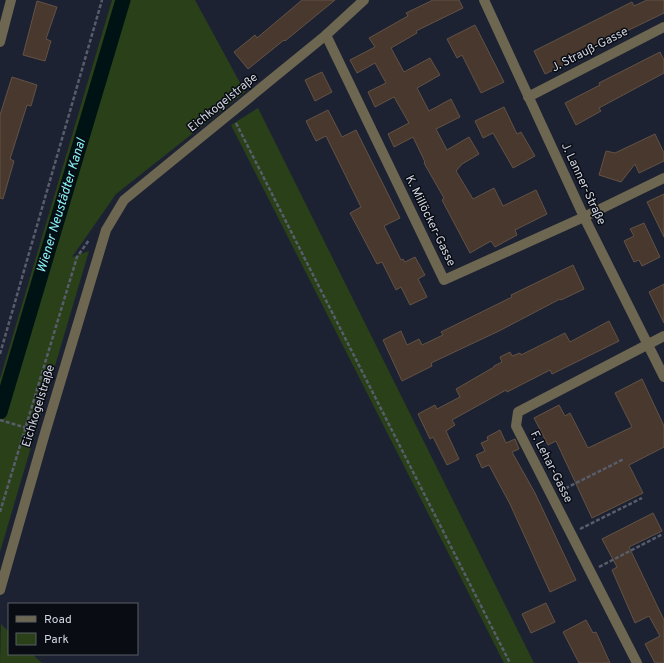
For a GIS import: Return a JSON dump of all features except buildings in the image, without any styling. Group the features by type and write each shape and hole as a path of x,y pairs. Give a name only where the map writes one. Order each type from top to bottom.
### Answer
{"street":[{"path":"0,42 11,0"},
{"name":"Eichkogelstraße","path":"0,590 47,425 106,230 124,200 326,35 364,0"},
{"name":"J. Lanner-Straße","path":"484,0 584,217 664,377"},
{"name":"J. Strauß-Gasse","path":"528,96 664,27"},
{"name":"K. Millöcker-Gasse","path":"326,35 444,280 584,217"},
{"path":"584,217 664,178"},
{"path":"647,345 664,336"},
{"name":"F. Lehar-Gasse","path":"637,663 516,426 518,412 647,345"}],"path":[{"path":"0,354 102,0"},
{"path":"231,113 510,663"},
{"name":"Eichkogelstraße","path":"0,512 77,257 90,240 106,230"},
{"path":"0,420 25,427"},
{"path":"551,496 624,459"},
{"path":"570,533 642,498"},
{"path":"590,572 663,534"}],"green space":[{"path":"112,0 195,0 245,92 116,194 72,257 89,251 0,552 0,379"},
{"path":"258,108 534,663 504,663 231,125"},
{"path":"1,624 8,631 8,655 33,655 42,663 0,663"}],"waterway":[{"name":"Wiener Neustädter Kanal","path":"0,412 123,0"}]}
